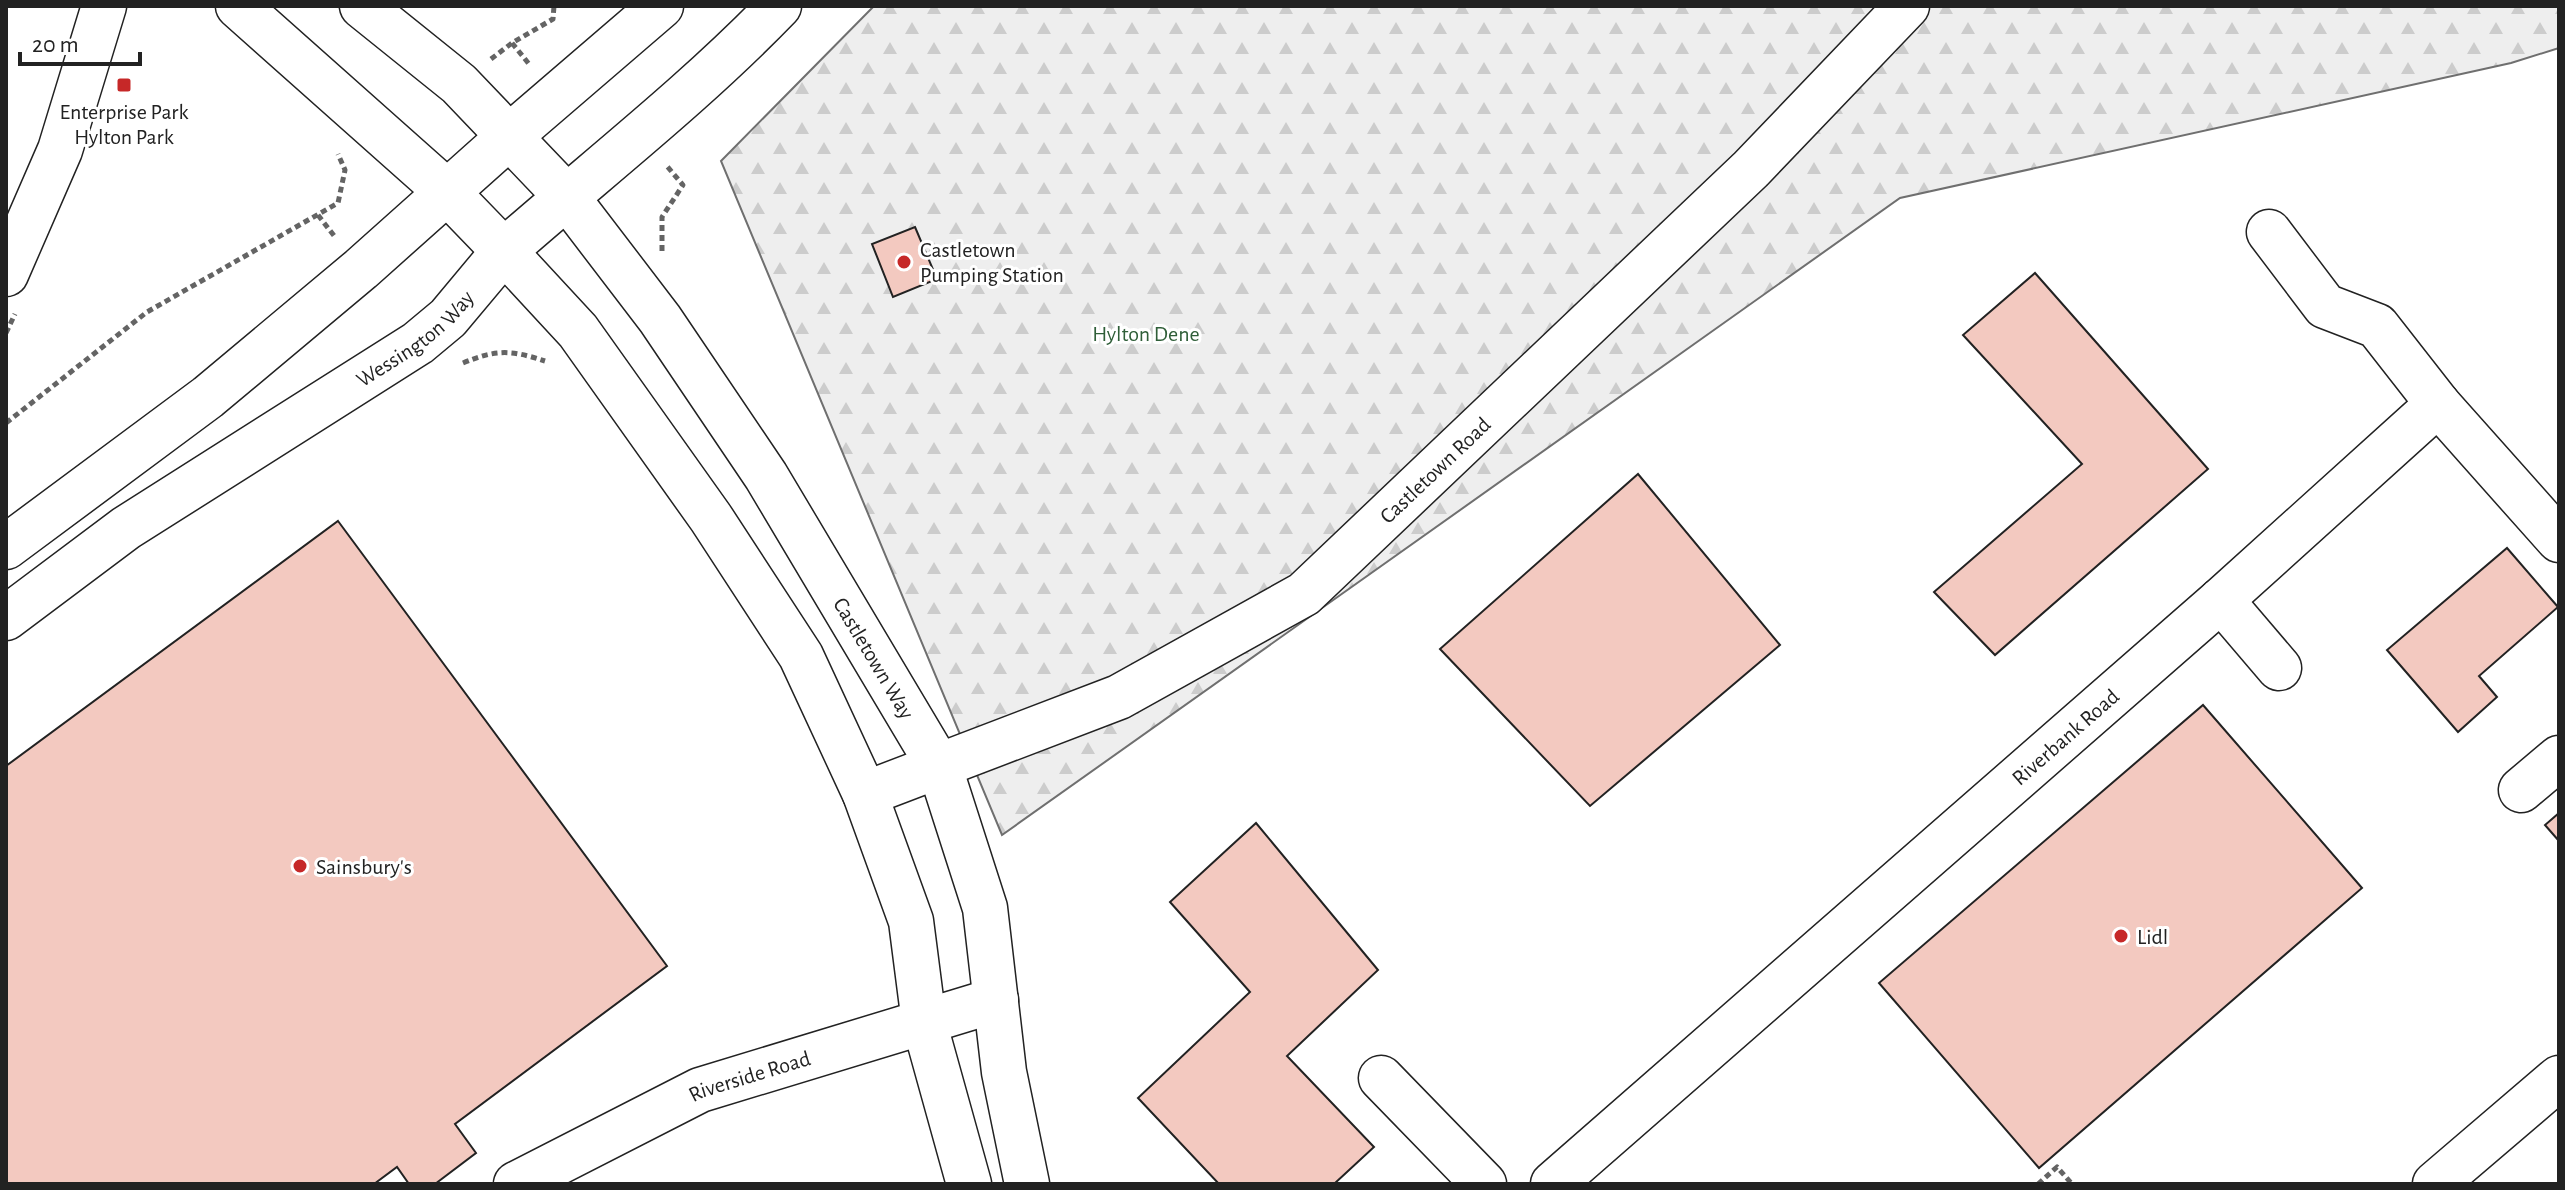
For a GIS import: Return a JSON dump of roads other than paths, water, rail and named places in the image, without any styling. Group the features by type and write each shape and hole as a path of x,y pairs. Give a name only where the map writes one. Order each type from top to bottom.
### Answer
{"main road":[{"path":"6,274 60,150 104,6"},
{"path":"238,6 446,191 578,331 711,518 801,656 865,794 911,921 924,1022 969,1184"},
{"name":"Castletown Way","path":"362,6 459,84 511,135 566,196 660,319 766,476 940,768 985,908 1004,1072 1027,1184"},
{"path":"6,547 208,397 361,269 446,191 661,6"},
{"name":"Wessington Way","path":"6,618 126,528 418,343 448,318 504,251 640,136 723,62 779,6"},
{"name":"Castletown Road","path":"865,794 940,768 1119,697 1304,594 1751,169 1907,6"},
{"path":"2269,232 2325,306 2377,326 2438,404 2559,540"},
{"name":"Riverbank Road","path":"1553,1184 2221,600 2438,404"},
{"path":"2221,600 2279,668"},
{"path":"2521,790 2559,758"},
{"name":"Riverside Road","path":"516,1184 700,1090 996,1000"},
{"path":"1381,1078 1484,1184"},
{"path":"2435,1184 2559,1078"}],"place":[{"name":"Enterprise Park Hylton Park","path":"124,85"},
{"name":"Castletown Pumping Station","path":"904,262"},
{"name":"Sainsbury's","path":"300,866"},
{"name":"Lidl","path":"2121,936"}],"park label":[{"name":"Hylton Dene","path":"1146,333"}]}
